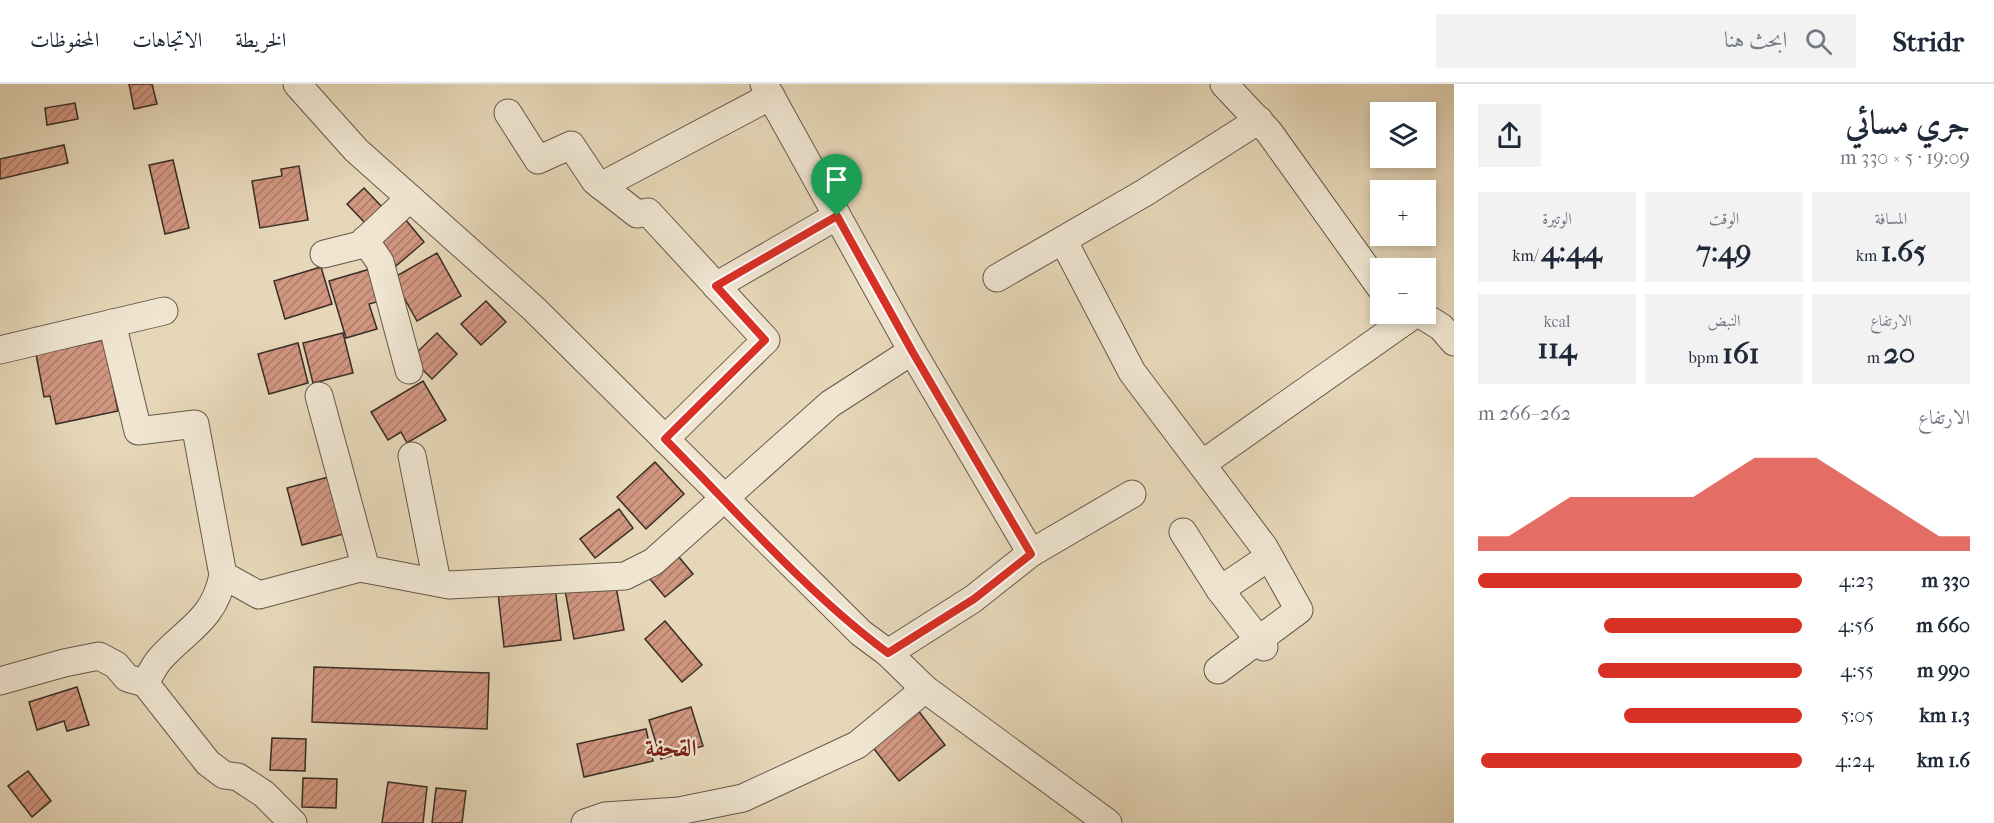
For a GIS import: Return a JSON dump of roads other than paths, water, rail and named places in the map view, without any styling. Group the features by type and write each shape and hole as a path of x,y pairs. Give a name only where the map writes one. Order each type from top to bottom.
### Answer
{"street":[{"path":"297,84 356,150 533,308 861,633 888,653 925,689 1108,823"},
{"path":"1224,84 1258,120 1337,224 1370,272"},
{"path":"601,186 767,88 912,351 1031,554"},
{"path":"508,113 538,160 571,145 594,181 637,214 648,212 765,340 665,439"},
{"path":"998,278 1144,193 1258,120"},
{"path":"324,255 360,244 410,198"},
{"path":"716,286 837,216"},
{"path":"365,240 380,262 409,370"},
{"path":"1063,240 1132,372 1269,557 1299,610 1261,643 1218,670"},
{"path":"0,350 164,311"},
{"path":"112,323 138,431 195,424 223,574 219,595 203,620 159,660 145,683"},
{"path":"1202,464 1401,324"},
{"path":"1436,324 1454,342"},
{"path":"223,574 259,595 327,576 366,569 449,585 625,576 653,562 830,404 912,351"},
{"path":"319,396 366,569"},
{"path":"412,456 437,582"},
{"path":"888,653 974,599 1031,554 1132,494"},
{"path":"1183,532 1220,590 1261,643"},
{"path":"1220,590 1269,557"},
{"path":"0,681 99,656 116,665 127,678 145,683 208,763 224,776 238,777 264,795 293,823"},
{"path":"585,823 605,816 680,811 743,798 857,745 925,689"}],"district":[{"name":"القحفة","path":"671,748"}]}
